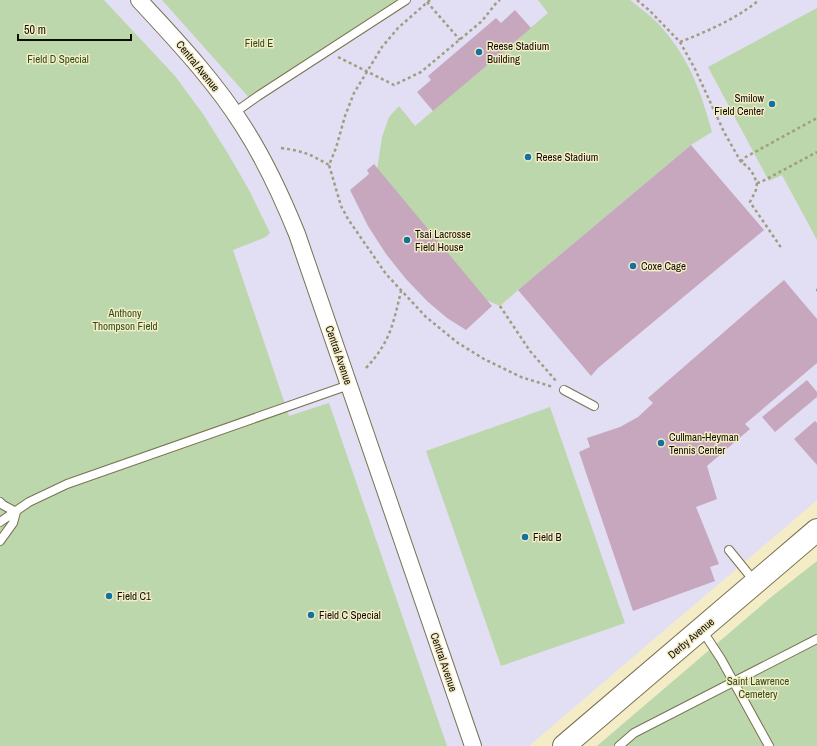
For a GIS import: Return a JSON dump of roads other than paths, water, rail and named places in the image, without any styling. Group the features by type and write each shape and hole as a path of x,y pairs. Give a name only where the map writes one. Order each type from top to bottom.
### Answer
{"highway":[{"name":"Derby Avenue","path":"564,746 817,530"}],"street":[{"name":"Central Avenue","path":"138,0 181,44 219,91 244,127 278,190 297,234 474,746"}],"lane":[{"path":"234,113 406,0"},
{"path":"0,522 29,502 66,484 349,385"},
{"path":"564,390 594,406"},
{"path":"0,502 16,512"},
{"path":"0,541 13,523 16,512"},
{"path":"728,550 756,583"},
{"path":"702,629 721,658 769,746"},
{"path":"619,746 634,733 817,639"}],"place":[{"name":"Reese Stadium Building","path":"479,52"},
{"name":"Smilow Field Center","path":"772,104"},
{"name":"Reese Stadium","path":"528,157"},
{"name":"Tsai Lacrosse Field House","path":"407,240"},
{"name":"Coxe Cage","path":"633,266"},
{"name":"Cullman-Heyman Tennis Center","path":"661,443"},
{"name":"Field B","path":"525,537"},
{"name":"Field C1","path":"109,596"},
{"name":"Field C Special","path":"311,615"}],"park label":[{"name":"Field E","path":"259,43"},
{"name":"Field D Special","path":"58,59"},
{"name":"Anthony Thompson Field","path":"125,319"},
{"name":"Saint Lawrence Cemetery","path":"758,687"}]}
